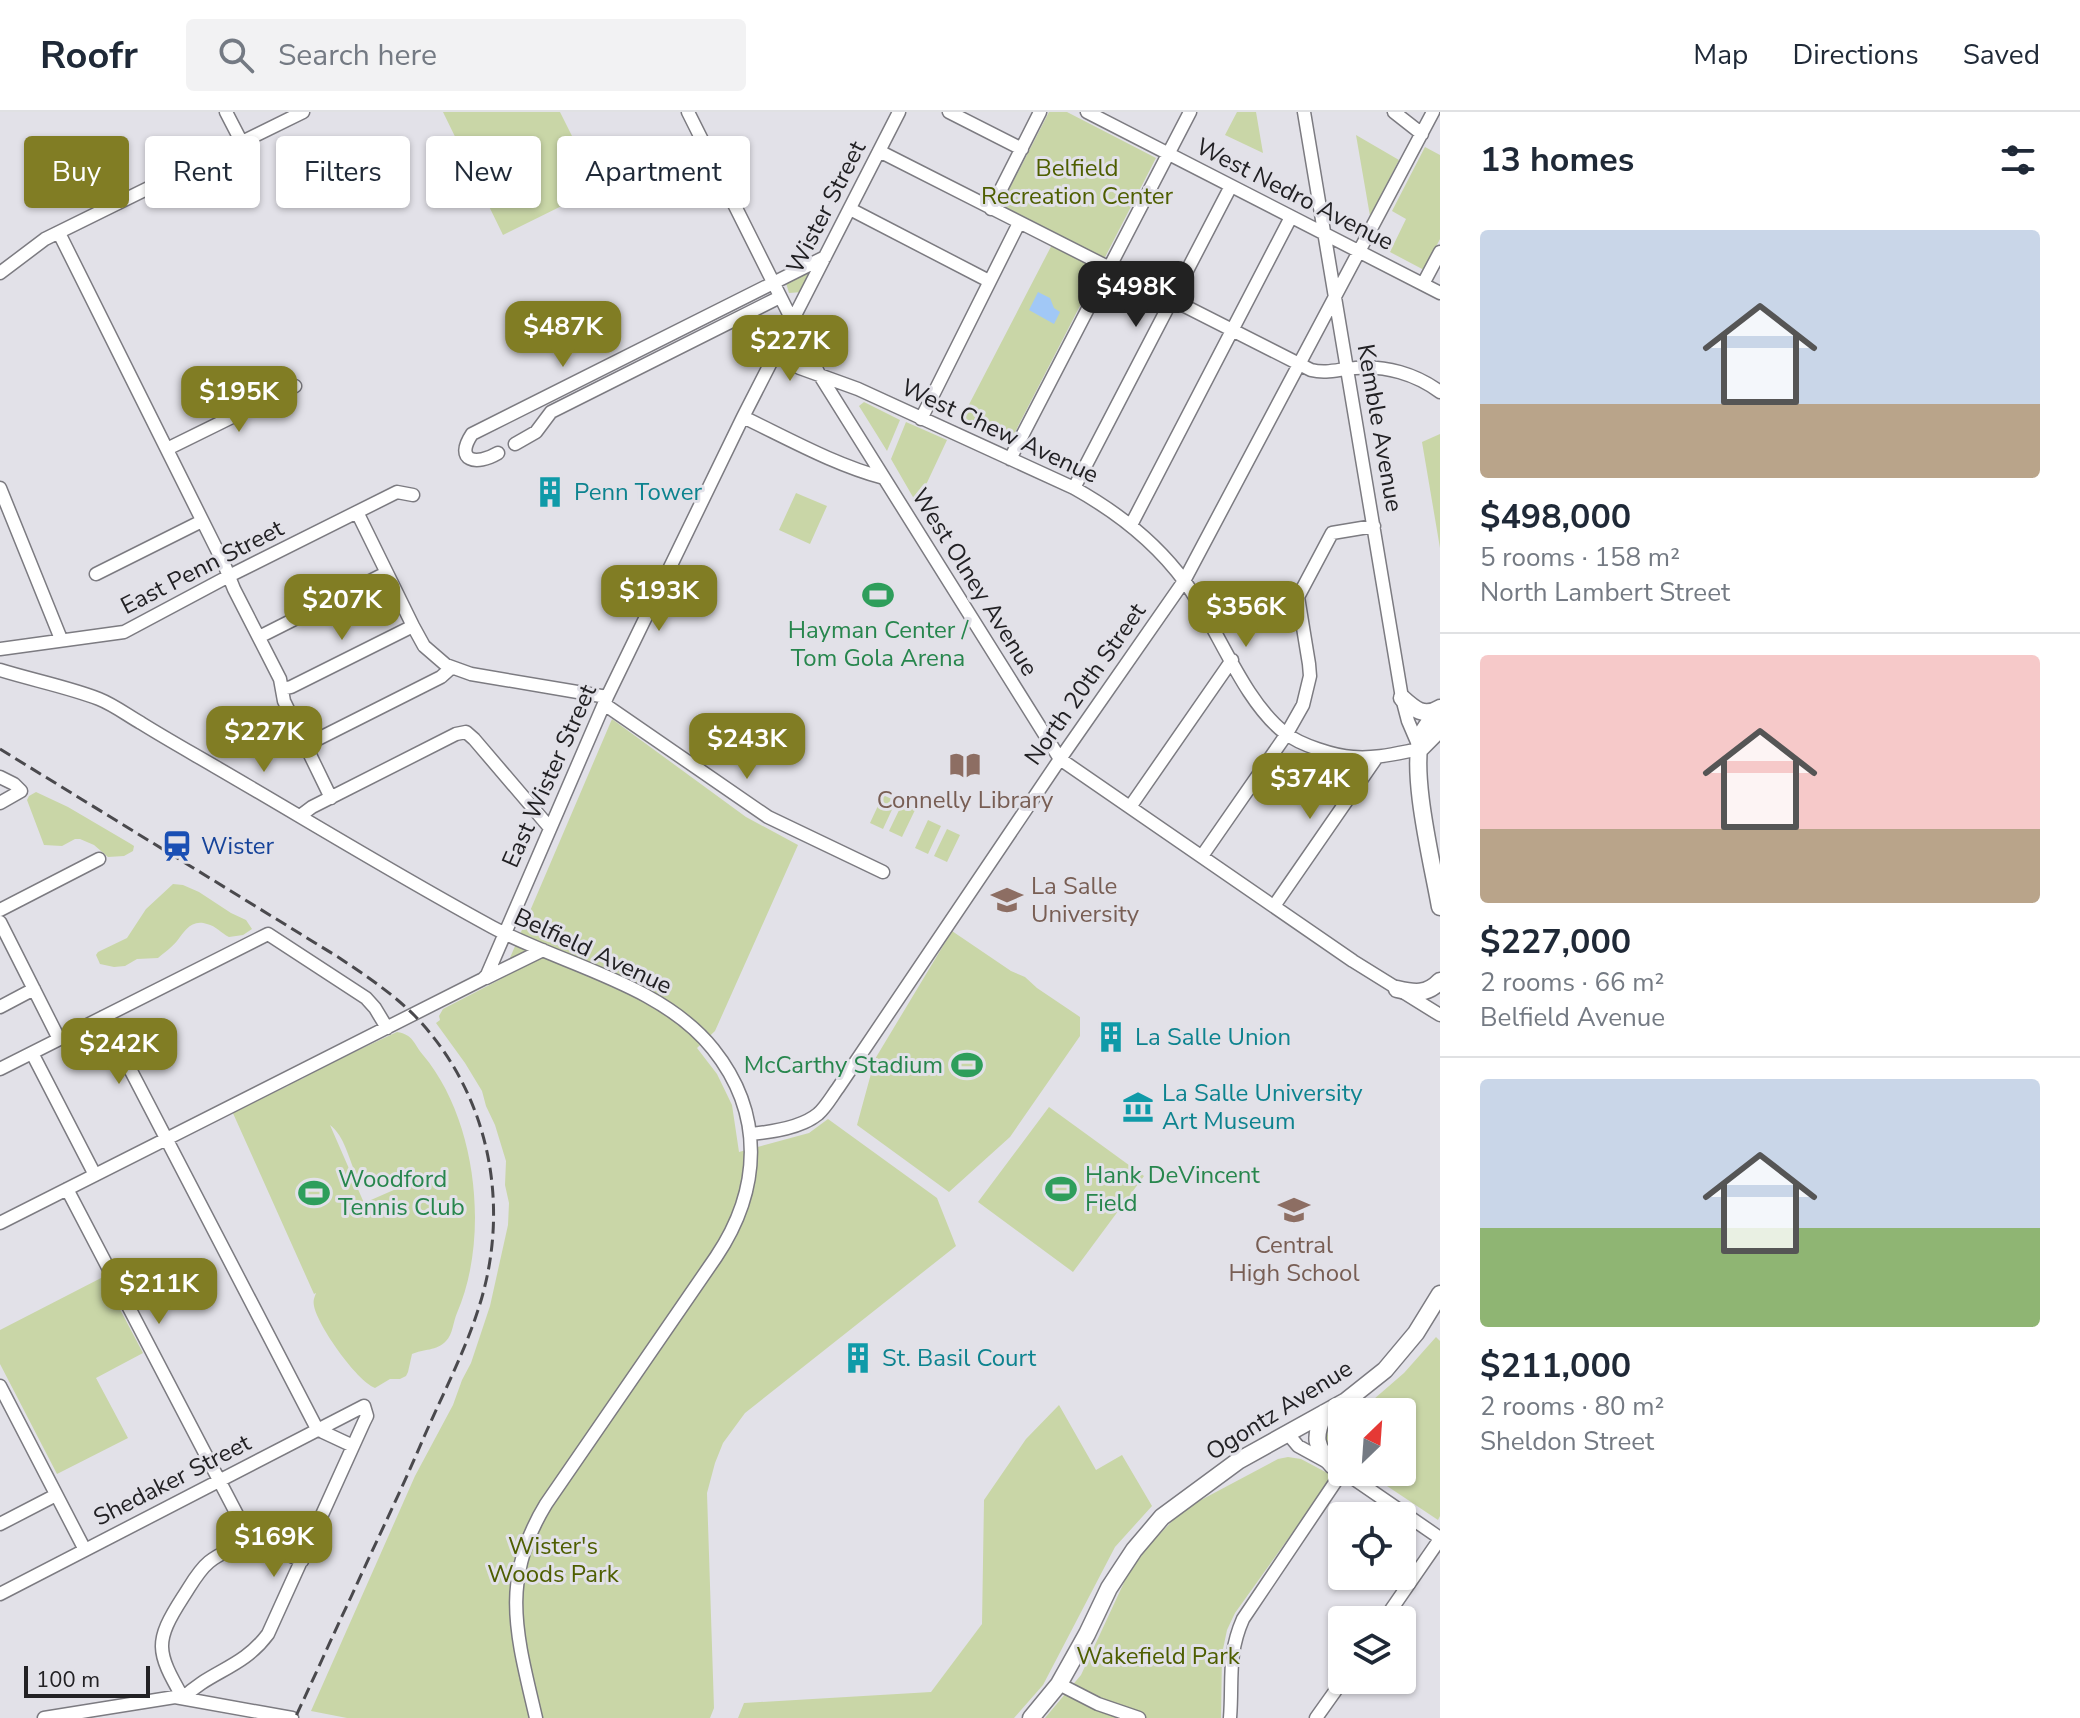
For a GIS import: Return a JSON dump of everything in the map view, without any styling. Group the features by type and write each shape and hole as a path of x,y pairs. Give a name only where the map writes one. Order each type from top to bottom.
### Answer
{"main road":[{"path":"1402,698 1423,713 1440,708"},
{"path":"1440,708 1421,736 1418,773 1440,907"},
{"path":"1420,749 1440,729"},
{"path":"1397,989 1426,991 1440,981"},
{"name":"Ogontz Avenue","path":"1031,1718 1059,1684 1109,1588 1134,1550 1162,1517 1238,1461 1346,1401 1385,1370 1416,1333 1440,1294"},
{"path":"1324,1413 1317,1441 1328,1460"}],"street":[{"path":"226,112 238,136"},
{"path":"252,136 303,112"},
{"name":"West Olney Avenue","path":"688,112 819,374 1060,759 1397,989 1440,1015"},
{"name":"Wister Street","path":"792,323 899,112"},
{"path":"949,112 1022,149"},
{"path":"991,209 1040,112"},
{"name":"West Nedro Avenue","path":"1087,112 1440,293"},
{"path":"1010,459 1190,112"},
{"name":"Kemble Avenue","path":"1304,112 1402,698 1420,749"},
{"path":"1394,112 1422,134"},
{"name":"North 20th Street","path":"750,1134 770,1132 818,1114 1184,581 1433,112"},
{"path":"879,151 1299,365 1327,373 1361,367 1393,370 1416,378 1440,392"},
{"path":"1074,488 1231,186"},
{"path":"2,266 37,244 145,190"},
{"path":"850,209 989,281"},
{"path":"1131,525 1291,217"},
{"path":"921,419 1019,223"},
{"path":"59,233 280,679 284,701 331,798"},
{"path":"1423,284 1440,252"},
{"path":"498,453 476,462 465,450 466,444 472,434 825,257"},
{"path":"509,416 518,442 536,432 551,412 780,297"},
{"name":"East Wister Street","path":"483,979 606,700 792,323"},
{"name":"West Chew Avenue","path":"775,356 847,384 1074,488 1131,525 1158,550 1184,581 1263,710 1286,735"},
{"path":"167,449 295,386"},
{"path":"743,417 838,462 884,478"},
{"path":"0,488 61,639"},
{"name":"East Penn Street","path":"0,649 124,632 397,492 413,495"},
{"path":"357,512 413,626 431,653 451,668 606,700 768,817 883,872"},
{"path":"96,574 202,521"},
{"path":"1202,856 1300,713 1310,676 1299,594 1332,533 1374,526"},
{"path":"259,637 386,573"},
{"path":"282,689 413,626"},
{"path":"1130,807 1232,660"},
{"path":"306,745 441,677 451,668"},
{"name":"Belfield Avenue","path":"0,670 99,699 505,933 643,995 697,1032 731,1075 750,1134 749,1181 732,1232 546,1504 525,1548 517,1583 516,1621 536,1718"},
{"path":"300,816 456,734 466,732 550,828"},
{"path":"1286,735 1324,752 1352,757 1377,757 1420,749"},
{"path":"1274,906 1377,757"},
{"path":"0,777 21,791 0,803"},
{"path":"0,910 99,859"},
{"path":"0,922 59,1039"},
{"path":"0,1069 268,934 361,995 375,1008 387,1028"},
{"path":"0,1223 543,950"},
{"path":"0,1007 34,989"},
{"path":"103,1017 313,1422 319,1429 353,1446 272,1627 257,1647 236,1665 199,1684 183,1698"},
{"path":"32,1053 95,1175"},
{"path":"67,1189 243,1526 251,1536 302,1561"},
{"path":"0,1386 85,1550"},
{"name":"Shedaker Street","path":"0,1594 364,1406 367,1416 353,1446"},
{"path":"1288,1434 1298,1446 1328,1463"},
{"path":"1230,1718 1230,1669 1243,1619 1330,1486"},
{"path":"1363,1486 1440,1539 1394,1606"},
{"path":"0,1524 56,1495"},
{"path":"183,1698 163,1656 164,1630 205,1565 251,1536"},
{"path":"1059,1684 1098,1704 1139,1718"},
{"path":"1316,1718 1333,1694"},
{"path":"44,1718 165,1697 292,1718"}],"green space":[{"path":"443,112 560,112 572,136 557,136 558,208 503,235 490,208 541,208 541,136 455,136"},
{"name":"Belfield Recreation Center","path":"1049,112 1067,112 1156,158 1010,442 962,418 1057,235 1001,205"},
{"path":"1237,112 1256,112 1263,153 1225,135"},
{"path":"1356,135 1399,160 1370,216"},
{"path":"1425,147 1440,155 1440,239 1424,270 1390,252 1406,219 1392,211"},
{"path":"815,268 802,292 789,293 786,283"},
{"path":"864,402 900,420 887,451 859,406"},
{"path":"906,422 947,440 917,504 891,459"},
{"path":"1440,434 1440,548 1422,442"},
{"path":"796,493 827,506 810,544 779,530"},
{"name":"Wister's Woods Park","path":"612,719 746,817 798,845 715,1031 697,1048 717,1074 732,1105 739,1152 809,1133 828,1119 937,1198 956,1246 745,1413 723,1443 707,1493 714,1708 710,1718 347,1718 311,1711 415,1476 453,1405 471,1363 490,1306 508,1225 506,1161 495,1125 482,1091 436,1023 443,1009 501,979"},
{"path":"36,792 131,844 133,851 124,856 108,857 94,845 80,839 62,846 44,845 27,800"},
{"path":"883,795 896,801 883,829 870,823"},
{"path":"902,804 915,810 902,837 889,831"},
{"path":"928,820 941,826 928,854 915,848"},
{"path":"947,829 960,835 947,862 934,856"},
{"path":"173,884 199,892 246,920 252,929 243,935 229,937 210,925 197,923 158,958 137,959 125,966 100,964 96,955 98,952 127,938 146,909"},
{"name":"McCarthy Stadium","path":"952,931 1025,977 1080,1017 1080,1036 1010,1137 949,1192 857,1125 875,1059"},
{"path":"397,1032 410,1037 441,1081 456,1112 473,1180 473,1250 467,1283 450,1335 438,1347 412,1354 406,1376 390,1379 375,1388 348,1364 317,1315 314,1306 316,1293 232,1111","holes":["330,1125 343,1141 356,1174 370,1178 402,1174 412,1182 364,1203"]},
{"name":"Hank DeVincent Field","path":"1049,1107 1144,1176 1073,1272 978,1202"},
{"path":"103,1277 143,1353 96,1378 128,1438 57,1474 0,1364 0,1330"},
{"path":"1436,1337 1440,1341 1438,1520 1416,1505 1416,1502 1411,1502 1387,1486 1416,1486 1416,1398 1375,1398 1404,1373"},
{"path":"1059,1405 1096,1470 1122,1455 1152,1506 1115,1547 1043,1685 1014,1718 738,1718 744,1703 931,1692 982,1624 984,1500 1026,1439"},
{"name":"Wakefield Park","path":"1278,1459 1301,1459 1328,1473 1328,1483 1235,1613 1227,1630 1222,1654 1221,1718 1045,1718 1081,1675 1127,1576 1149,1545 1184,1509"}],"water":[{"path":"1038,292 1050,298 1054,308 1060,312 1054,324 1029,310"}],"railway":[{"path":"0,749 338,957 388,992 415,1016 440,1046 460,1078 486,1148 492,1184 490,1260 470,1333 295,1718"}],"place":[{"name":"Penn Tower","path":"550,492"},
{"name":"Hayman Center / Tom Gola Arena","path":"878,595"},
{"name":"Connelly Library","path":"965,765"},
{"name":"Wister","path":"177,846"},
{"name":"La Salle University","path":"1007,900"},
{"name":"La Salle Union","path":"1111,1037"},
{"name":"McCarthy Stadium","path":"967,1065"},
{"name":"La Salle University Art Museum","path":"1138,1107"},
{"name":"Hank DeVincent Field","path":"1061,1189"},
{"name":"Woodford Tennis Club","path":"314,1193"},
{"name":"Central High School","path":"1294,1210"},
{"name":"St. Basil Court","path":"858,1358"}]}
